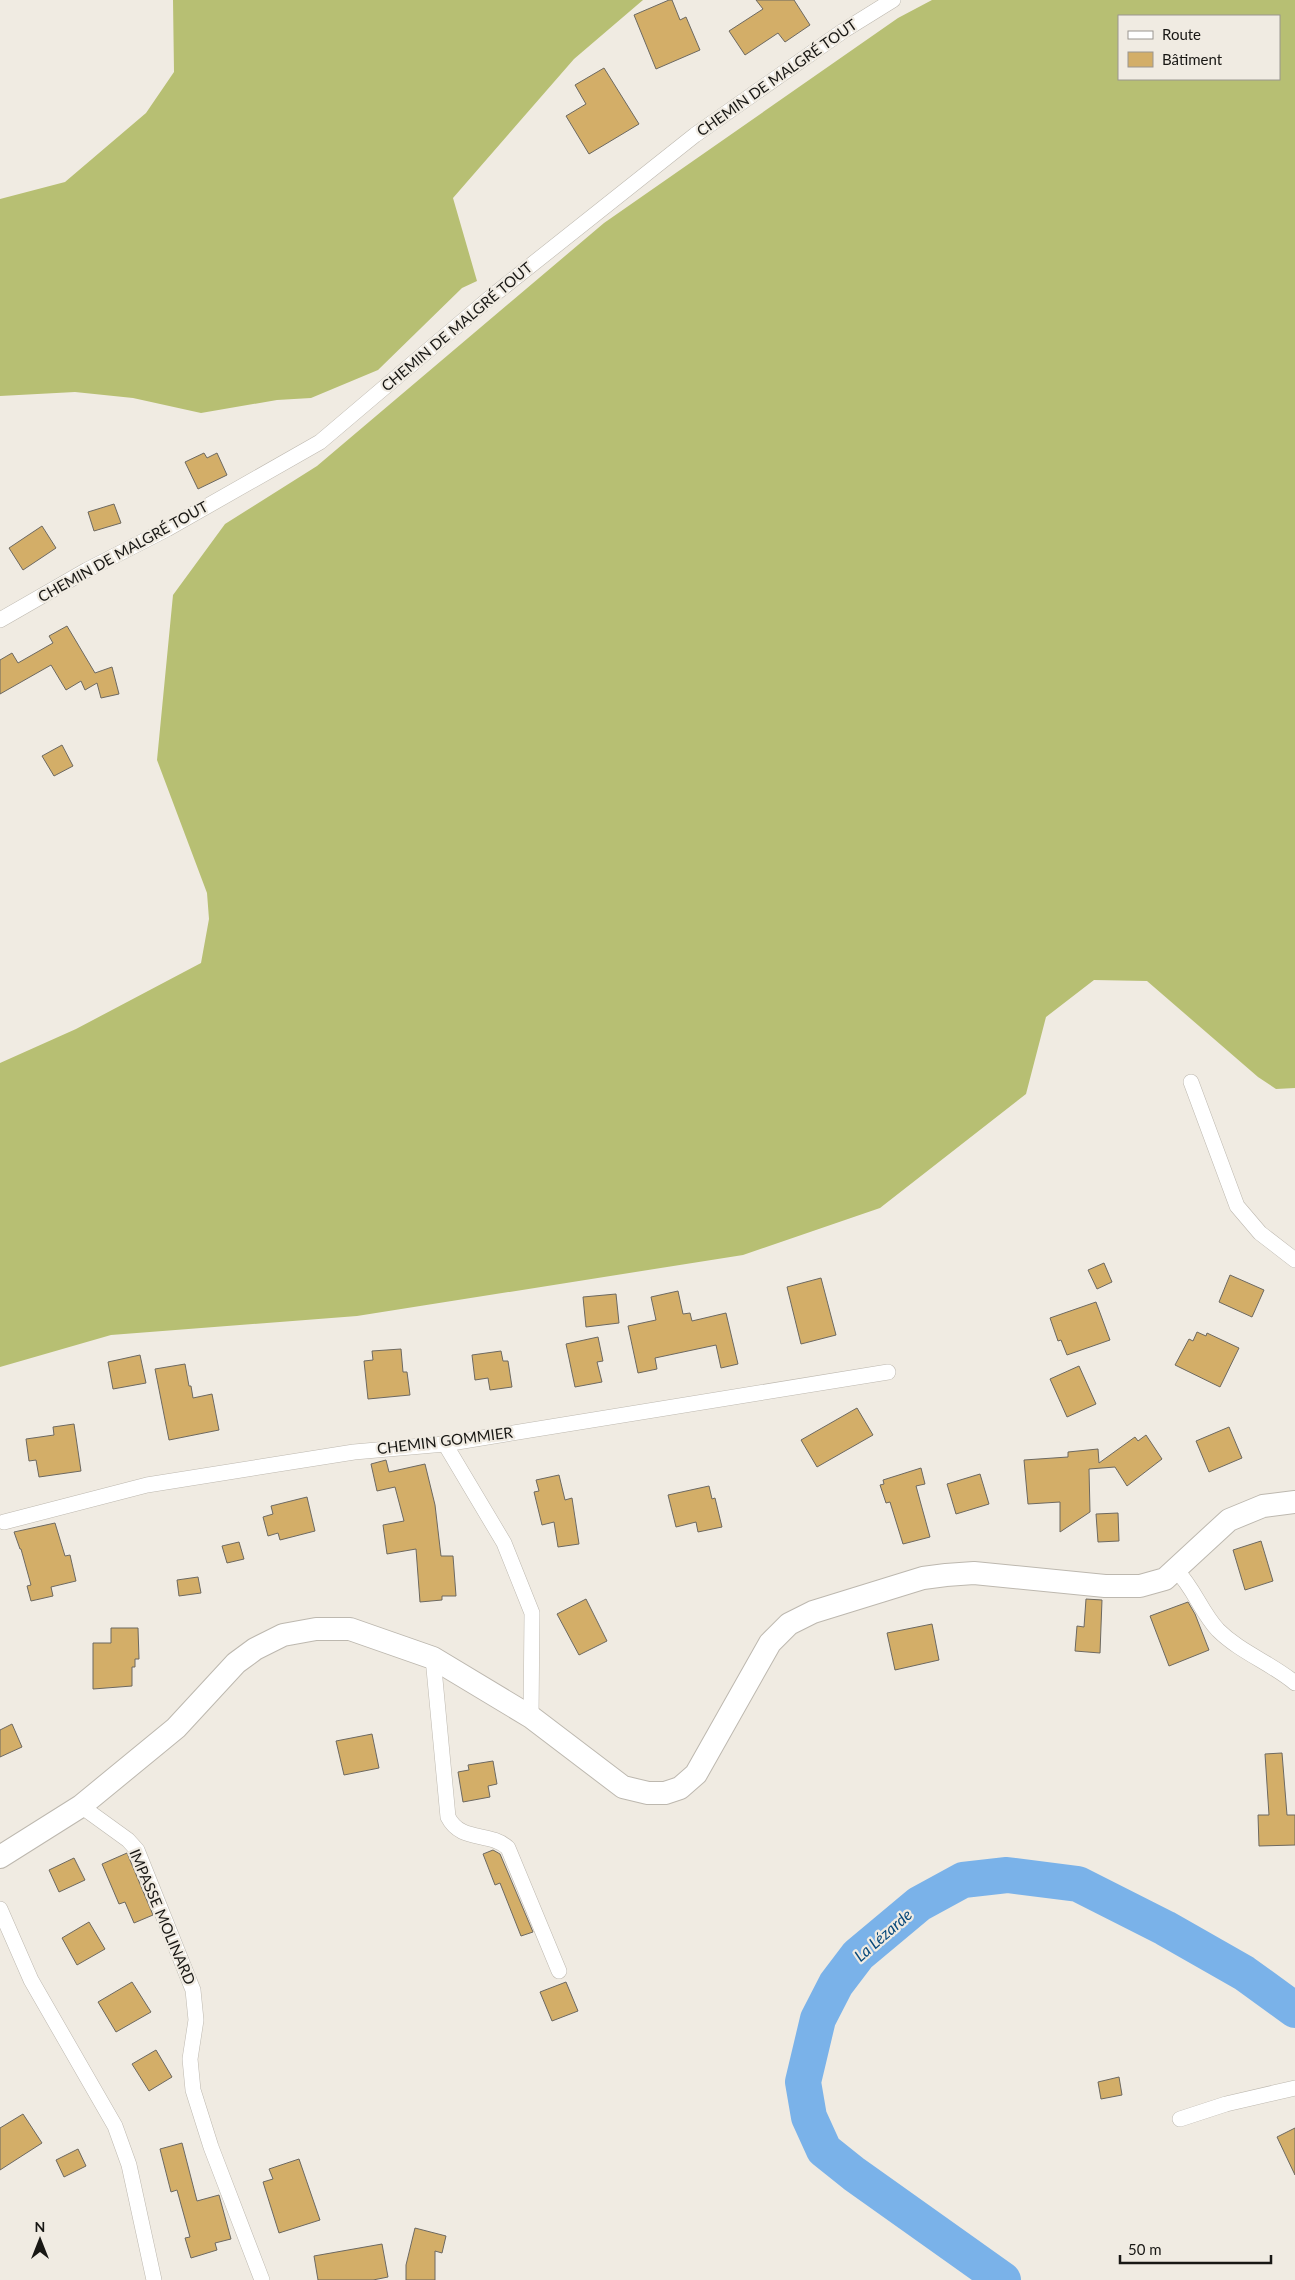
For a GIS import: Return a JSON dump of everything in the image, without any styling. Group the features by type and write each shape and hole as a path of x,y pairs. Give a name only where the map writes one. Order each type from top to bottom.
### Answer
{"main road":[{"path":"0,1857 80,1806 176,1728 236,1663 255,1649 282,1636 316,1629 350,1629 433,1658 531,1717 623,1787 648,1793 665,1793 680,1788 696,1774 770,1644 789,1624 813,1612 923,1578 946,1575 974,1573 1105,1586 1140,1586 1165,1579 1229,1520 1263,1506 1295,1502"}],"street":[{"name":"CHEMIN DE MALGRÉ TOUT","path":"0,620 87,570 167,530 320,442 491,297 695,135 843,31 893,0"},
{"path":"1190,1082 1237,1206 1260,1233 1295,1260"},
{"name":"CHEMIN GOMMIER","path":"4,1522 147,1484 354,1452 446,1444 888,1372"},
{"path":"446,1444 504,1543 532,1613 531,1717"},
{"path":"1176,1570 1187,1581 1207,1616 1231,1642 1279,1670 1295,1682"},
{"path":"433,1658 448,1817 453,1827 460,1831 501,1842 508,1848 559,1971"},
{"name":"IMPASSE MOLINARD","path":"80,1806 128,1840 137,1850 194,1990 196,2020 190,2059 193,2090 211,2147 262,2280"},
{"path":"0,1909 32,1980 115,2126 129,2165 154,2280"},
{"path":"1180,2119 1226,2104 1295,2088"}],"green space":[{"path":"173,0 643,0 574,59 453,198 477,281 462,288 378,370 311,398 277,400 201,413 133,398 75,392 0,396 0,199 65,182 146,113 174,72"},
{"path":"932,0 1295,0 1295,1088 1276,1089 1258,1077 1147,981 1094,980 1046,1017 1026,1094 880,1208 743,1255 357,1316 111,1335 0,1367 0,1063 76,1029 201,963 209,919 207,893 157,760 173,595 225,524 317,466 604,223 898,18"}],"building":[{"path":"672,0 680,20 686,17 700,50 656,69 634,15"},
{"path":"756,0 794,0 810,25 785,42 778,33 745,55 729,31 763,9"},
{"path":"604,68 639,124 589,154 566,116 586,104 575,85"},
{"path":"204,453 207,458 217,453 227,475 198,489 185,462"},
{"path":"114,504 121,523 94,531 88,512"},
{"path":"42,526 56,548 23,570 9,548"},
{"path":"67,626 95,673 112,667 119,694 101,698 97,683 85,690 81,681 66,690 51,665 0,694 0,660 12,653 18,663 53,643 49,636"},
{"path":"62,745 73,766 54,776 42,756"},
{"path":"1104,1263 1112,1282 1097,1289 1088,1270"},
{"path":"1230,1275 1264,1290 1252,1317 1219,1302"},
{"path":"821,1278 836,1335 801,1344 787,1287"},
{"path":"678,1291 683,1314 690,1313 692,1321 726,1313 738,1364 721,1368 716,1345 655,1358 657,1369 638,1373 628,1326 656,1320 651,1297"},
{"path":"616,1294 619,1323 586,1327 583,1297"},
{"path":"1096,1302 1110,1340 1067,1355 1061,1340 1058,1341 1050,1318"},
{"path":"1197,1332 1206,1336 1207,1333 1239,1348 1220,1387 1175,1365 1189,1339 1193,1341"},
{"path":"598,1337 603,1361 597,1362 602,1382 575,1387 566,1344"},
{"path":"401,1349 403,1372 407,1372 410,1395 368,1399 364,1361 373,1360 372,1351"},
{"path":"501,1351 503,1361 508,1361 512,1387 490,1390 488,1378 475,1380 472,1355"},
{"path":"140,1355 146,1383 113,1389 108,1362"},
{"path":"185,1364 193,1398 212,1394 219,1430 169,1440 155,1369"},
{"path":"1079,1366 1096,1404 1067,1417 1050,1379"},
{"path":"857,1408 873,1435 817,1467 801,1440"},
{"path":"74,1424 81,1471 39,1477 36,1460 29,1461 26,1439 54,1435 53,1427"},
{"path":"1229,1427 1242,1458 1209,1472 1196,1441"},
{"path":"1146,1435 1162,1459 1127,1486 1115,1467 1089,1469 1090,1512 1060,1532 1060,1502 1028,1504 1024,1460 1068,1457 1068,1452 1098,1449 1099,1463 1135,1437 1138,1441"},
{"path":"386,1460 389,1472 425,1464 435,1505 441,1556 453,1556 456,1596 442,1596 442,1600 420,1602 416,1549 387,1554 383,1525 404,1521 395,1487 377,1491 371,1464"},
{"path":"921,1468 925,1484 916,1486 930,1537 903,1544 890,1502 886,1503 880,1485 884,1484 883,1480"},
{"path":"980,1474 989,1504 956,1514 947,1484"},
{"path":"559,1475 565,1500 572,1498 579,1544 558,1547 554,1522 542,1525 534,1492 539,1491 536,1480"},
{"path":"709,1486 712,1499 715,1498 722,1527 698,1532 696,1522 676,1527 668,1495"},
{"path":"307,1497 315,1531 280,1540 278,1533 268,1536 263,1517 273,1514 271,1506"},
{"path":"1118,1513 1119,1541 1098,1542 1096,1514"},
{"path":"55,1523 65,1556 70,1555 76,1581 51,1587 53,1596 31,1601 27,1586 31,1585 14,1532"},
{"path":"1261,1541 1273,1581 1245,1590 1233,1550"},
{"path":"239,1542 244,1559 227,1563 222,1546"},
{"path":"198,1577 201,1593 179,1596 177,1580"},
{"path":"586,1599 607,1641 579,1655 557,1614"},
{"path":"1086,1599 1102,1600 1100,1653 1075,1651 1077,1626 1084,1627"},
{"path":"1188,1602 1195,1614 1209,1650 1169,1666 1150,1616"},
{"path":"932,1624 939,1660 895,1670 887,1633"},
{"path":"111,1628 138,1628 139,1659 135,1659 135,1667 132,1667 132,1686 93,1689 93,1643 111,1643"},
{"path":"12,1724 22,1747 0,1757 0,1730"},
{"path":"372,1734 379,1768 344,1775 336,1741"},
{"path":"1282,1753 1287,1815 1295,1815 1295,1845 1259,1846 1258,1815 1269,1815 1265,1754"},
{"path":"493,1761 497,1784 488,1786 490,1797 463,1802 458,1772 469,1770 468,1765"},
{"path":"493,1850 500,1854 533,1932 521,1936 500,1883 495,1885 483,1854"},
{"path":"127,1853 153,1915 134,1923 125,1902 119,1904 102,1864"},
{"path":"74,1858 85,1880 59,1892 49,1870"},
{"path":"89,1922 105,1949 77,1965 62,1938"},
{"path":"132,1982 151,2012 116,2032 98,2002"},
{"path":"566,1982 578,2011 552,2021 540,1992"},
{"path":"156,2050 172,2077 149,2091 132,2064"},
{"path":"1119,2077 1122,2095 1101,2099 1098,2082"},
{"path":"23,2114 42,2143 0,2170 0,2128"},
{"path":"1295,2128 1295,2175 1277,2137"},
{"path":"182,2143 197,2201 219,2195 231,2239 215,2243 217,2250 191,2258 185,2238 190,2237 177,2190 171,2192 160,2149"},
{"path":"78,2149 86,2166 64,2177 56,2160"},
{"path":"299,2159 320,2220 279,2233 263,2182 273,2179 269,2169"},
{"path":"415,2228 446,2236 442,2253 435,2251 435,2280 406,2280 406,2265"},
{"path":"382,2244 388,2277 373,2280 318,2280 314,2256"}],"waterway":[{"name":"La Lézarde","path":"1003,2280 854,2174 824,2150 809,2117 803,2082 818,2019 836,1984 858,1955 919,1904 963,1880 1007,1875 1078,1884 1165,1928 1244,1973 1295,2010"}]}
